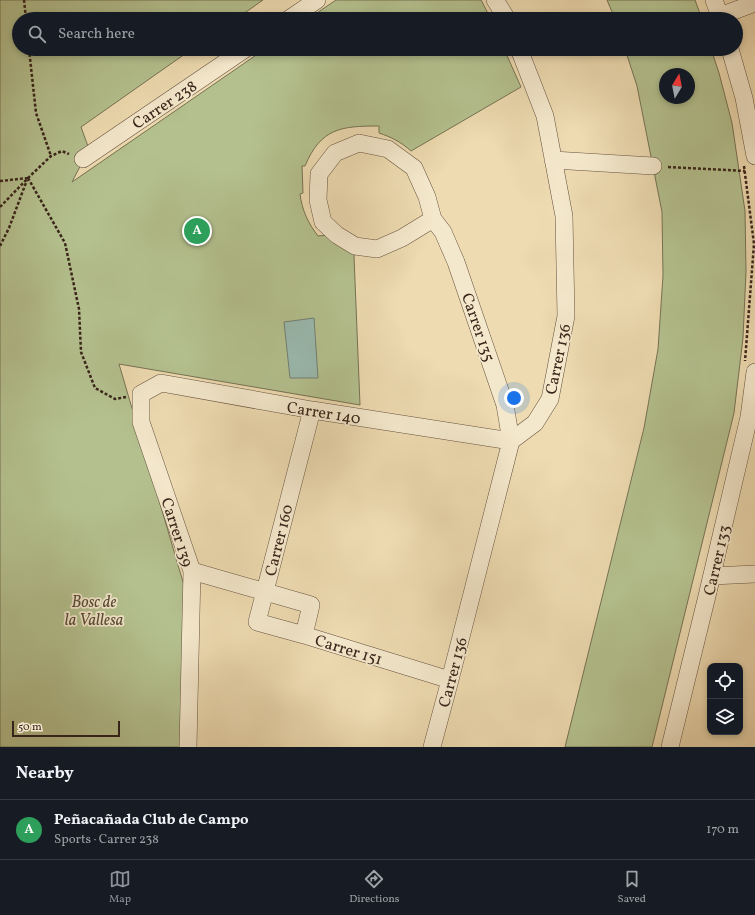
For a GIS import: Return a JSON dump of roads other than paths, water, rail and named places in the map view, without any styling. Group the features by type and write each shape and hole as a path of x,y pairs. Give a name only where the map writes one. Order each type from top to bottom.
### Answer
{"street":[{"path":"299,12 317,0"},
{"path":"495,0 503,12"},
{"path":"714,0 718,12"},
{"path":"735,12 755,4"},
{"name":"Carrer 238","path":"83,159 235,56"},
{"name":"Carrer 136","path":"432,747 511,441 535,423 550,399 566,316 564,216 545,116 522,56"},
{"path":"732,56 744,98 749,160"},
{"name":"Carrer 135","path":"433,219 402,238 378,248 355,246 337,235 323,222 318,200 319,174 335,153 359,143 388,149 414,168 428,197 433,219 443,232 456,262 505,405 511,441"},
{"path":"553,160 654,166"},
{"name":"Carrer 133","path":"670,747 749,417 750,370"},
{"name":"Carrer 140","path":"141,394 161,383 312,410 511,441"},
{"name":"Carrer 139","path":"141,394 141,422 192,571 188,747"},
{"name":"Carrer 160","path":"304,635 257,622 312,410"},
{"name":"Carrer 151","path":"192,571 311,605 304,635 450,680"},
{"path":"712,576 755,574"}],"water":[{"path":"314,318 318,378 290,378 284,322"}],"place":[{"name":"Peñacañada Club de Campo","path":"197,231"}],"park label":[{"name":"Bosc de la Vallesa","path":"94,610"}]}
